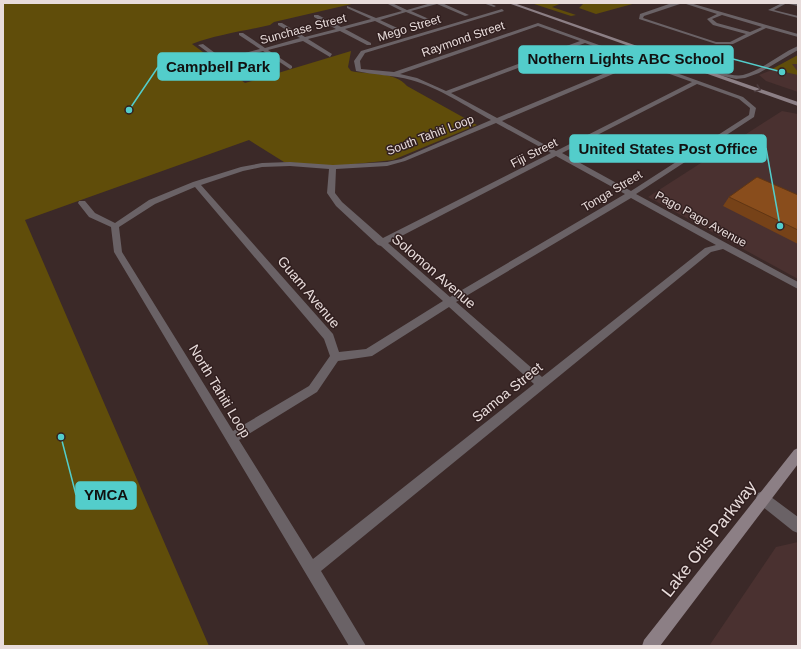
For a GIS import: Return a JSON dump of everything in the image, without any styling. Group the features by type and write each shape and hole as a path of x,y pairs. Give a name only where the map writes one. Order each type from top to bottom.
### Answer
{"main road":[{"path":"510,3 798,104"},
{"path":"523,3 798,97"},
{"name":"Lake Otis Parkway","path":"650,646 798,454"}],"street":[{"path":"388,3 436,24"},
{"path":"437,3 467,15"},
{"name":"Sunchase Street","path":"222,61 437,3"},
{"path":"485,3 494,6"},
{"path":"681,3 668,5 642,15 642,19 716,43 731,44 765,27"},
{"path":"685,3 798,36"},
{"path":"785,3 770,10 798,17"},
{"path":"791,3 798,5"},
{"path":"349,7 404,33"},
{"name":"Mego Street","path":"358,70 357,61 364,52 502,10"},
{"path":"721,14 709,19 715,24 750,34"},
{"path":"316,16 369,44"},
{"path":"280,24 330,55"},
{"name":"Tonga Street","path":"335,357 368,353 449,302 631,194 752,116 753,108 741,98 538,24"},
{"name":"Raymond Street","path":"394,74 538,24"},
{"path":"241,34 290,67"},
{"path":"446,93 585,41"},
{"path":"201,45 245,78"},
{"path":"645,50 668,55 726,76 742,78 798,48"},
{"name":"South Tahiti Loop","path":"196,184 241,169 262,165 290,164 333,167 388,164 638,61"},
{"name":"Pago Pago Avenue","path":"358,70 394,74 415,79 446,93 494,121 798,286"},
{"name":"Fiji Street","path":"381,243 696,82"},
{"name":"Solomon Avenue","path":"333,167 331,193 339,204 381,243 542,384"},
{"path":"82,203 92,215 115,226 152,202 196,184"},
{"name":"Guam Avenue","path":"196,184 329,337 335,357"},
{"name":"North Tahiti Loop","path":"115,226 118,252 358,646"},
{"name":"Samoa Street","path":"312,569 708,250 725,246"},
{"path":"231,438 313,389 335,357"},
{"path":"763,498 798,526"}],"shaded area":[{"path":"3,3 356,3 274,22 270,25 192,44 245,83 351,51 348,67 351,71 381,74 396,78 407,86 477,125 393,160 336,166 284,162 249,140 25,220 209,646 3,646"},
{"path":"531,3 562,3 552,7 576,15 571,16"},
{"path":"584,3 636,3 596,14 579,8"},
{"path":"798,55 798,92 766,81 759,75 772,70"},
{"path":"798,55 798,64 792,64 798,72 798,75 772,69"},
{"path":"782,111 798,114 798,279 648,197"},
{"path":"798,542 798,646 709,646 776,547"}],"building":[{"path":"757,177 798,195 798,230 729,197"}],"place":[{"name":"Nothern Lights ABC School","path":"782,72"},
{"name":"Campbell Park","path":"129,110"},
{"name":"United States Post Office","path":"780,226"},
{"name":"YMCA","path":"61,437"}]}
